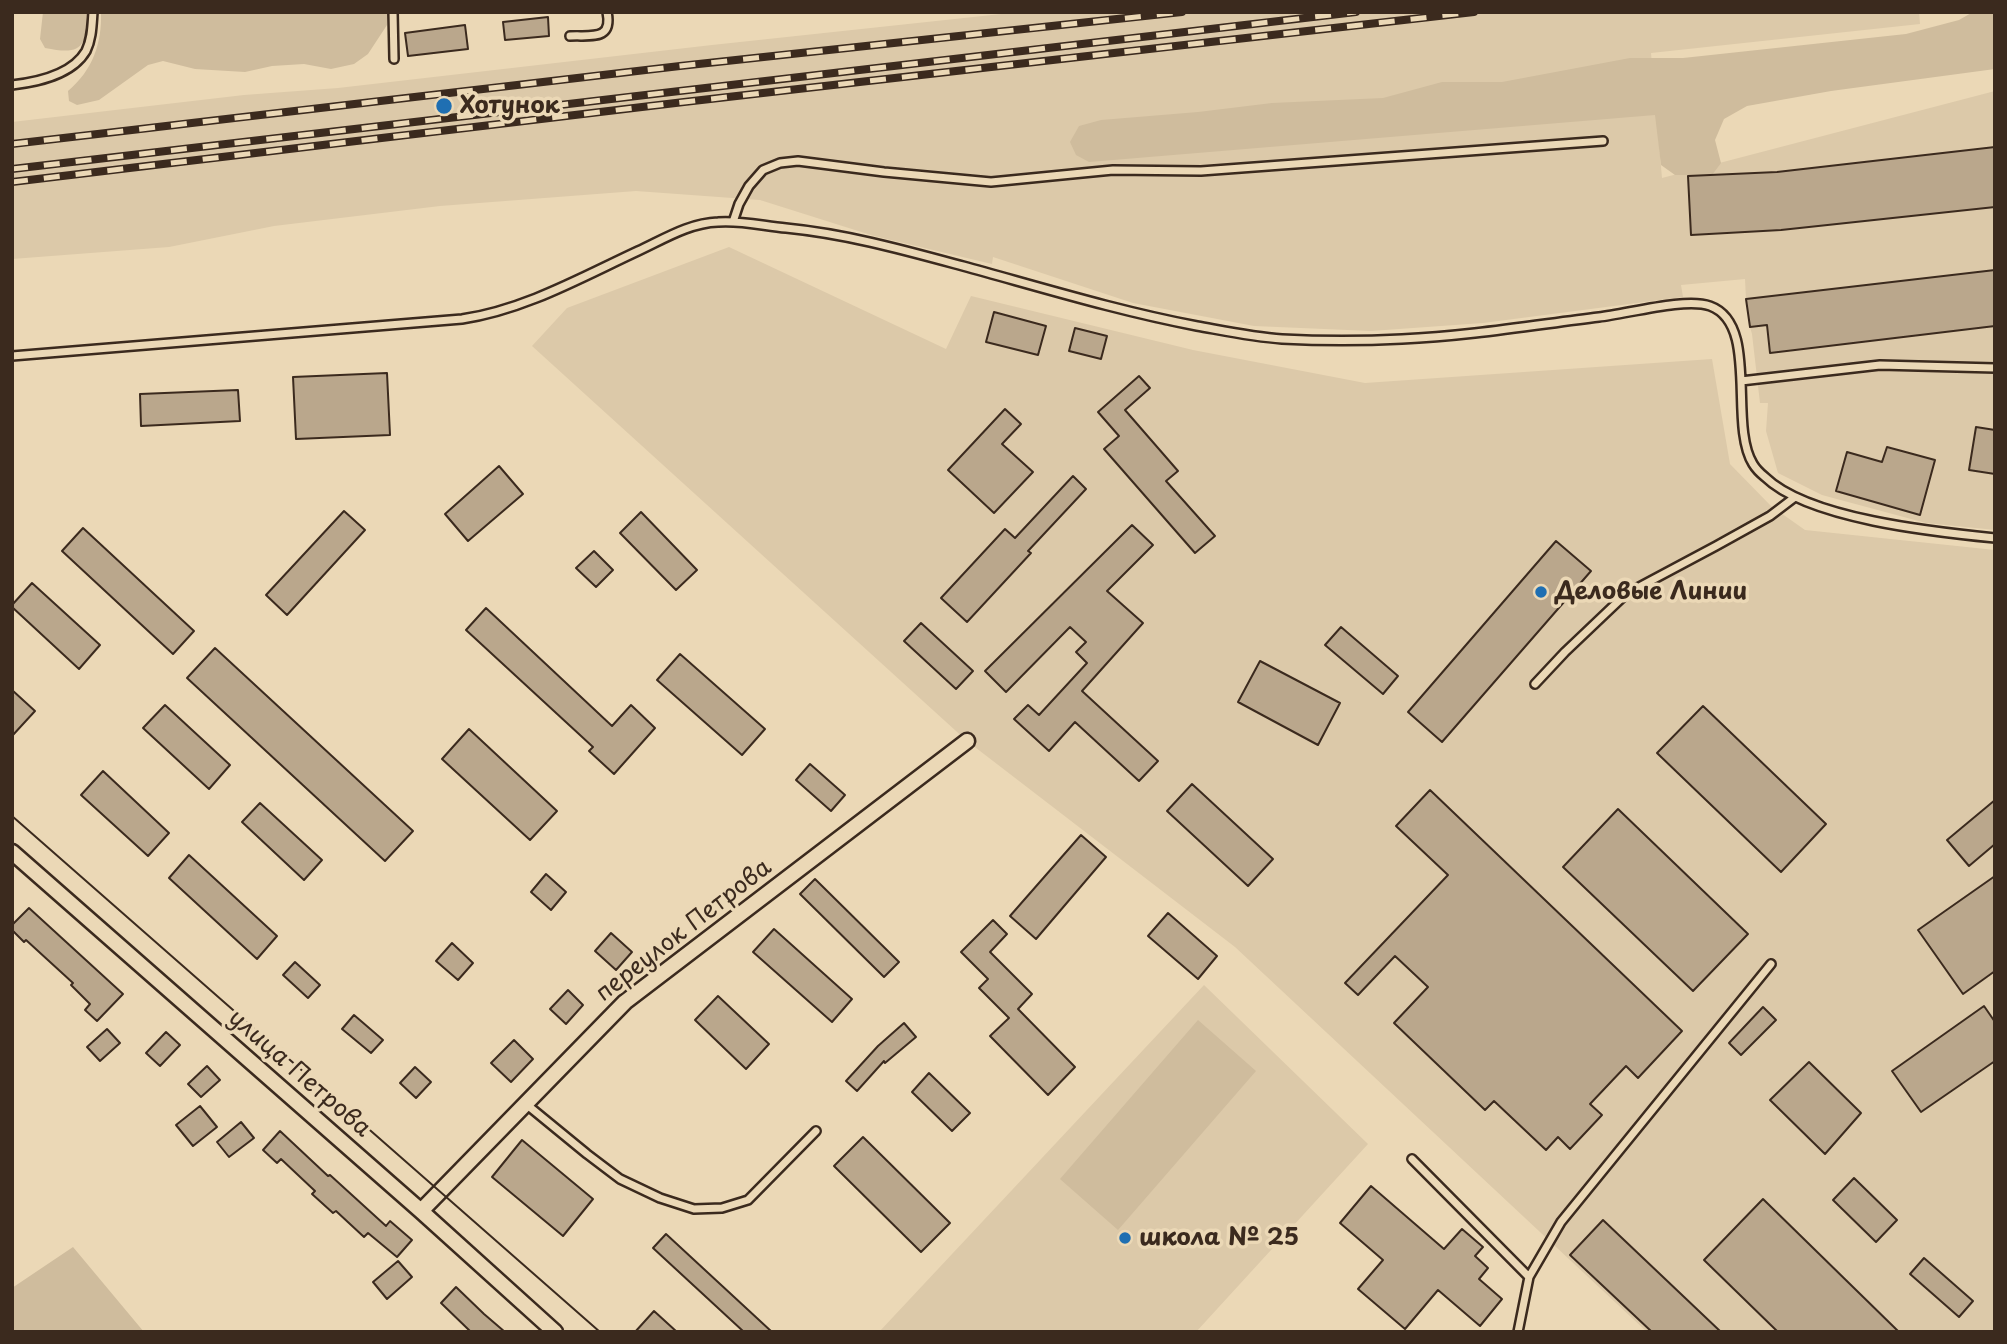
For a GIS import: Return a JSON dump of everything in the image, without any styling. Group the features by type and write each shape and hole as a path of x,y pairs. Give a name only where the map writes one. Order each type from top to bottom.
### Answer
{"street":[{"name":"переулок Петрова","path":"421,1211 625,1002 967,741"},
{"name":"улица Петрова","path":"12,852 555,1332"}],"lane":[{"path":"12,85 55,75 78,62 87,48 93,12"},
{"path":"393,12 394,59"},
{"path":"570,36 602,34 608,29 607,12"},
{"path":"733,222 749,186 763,170 779,163 798,161 991,182 1113,170 1201,171 1603,141"},
{"path":"12,356 488,315 564,285 697,223 723,221 817,231 873,241 1133,313 1233,333 1280,339 1404,339 1698,304 1711,306 1723,313 1732,324 1741,360 1747,447 1753,465 1768,481 1796,498 1868,520 1995,538"},
{"path":"1741,381 1880,365 1995,368"},
{"path":"1535,684 1626,594 1770,516 1796,498"},
{"path":"1518,1332 1529,1277 1561,1222 1771,964"},
{"path":"526,1103 620,1179 660,1198 694,1209 722,1208 748,1200 816,1131"},
{"path":"1412,1159 1529,1277"}],"shaded area":[{"path":"43,12 89,12 86,34 79,46 67,51 45,48 40,39"},
{"path":"101,12 388,12 387,25 368,54 354,64 331,69 304,64 272,66 245,72 195,69 163,61 148,65 99,100 77,105 69,101 68,91 90,65 98,45"},
{"path":"1020,12 1919,12 1920,24 1651,53 1662,178 1995,91 1995,530 1926,523 1822,495 1778,473 1766,431 1768,403 1760,403 1745,279 1681,285 1683,297 1483,323 1371,331 1254,326 1133,303 993,257 992,264 874,236 760,200 636,191 440,206 274,226 169,247 12,259 12,122"},
{"path":"1973,12 1995,12 1995,69 1831,91 1747,106 1724,119 1715,140 1721,163 1712,175 1675,175 1661,165 1655,115 1089,162 1076,155 1070,142 1079,126 1101,120 1272,103 1383,98 1442,82 1502,82 1630,58 1683,58 1906,34 1959,20"},
{"path":"729,247 946,349 971,296 1193,350 1365,383 1712,359 1730,464 1771,506 1805,530 1995,550 1995,1332 1647,1332 1235,947 967,741 532,346 567,308"},
{"name":"школа № 25","path":"1204,985 1368,1144 1196,1332 879,1332"},
{"path":"1198,1020 1256,1071 1118,1230 1060,1179"},
{"path":"73,1247 144,1332 12,1332 12,1288"}],"building":[{"path":"548,17 549,36 505,40 503,22"},
{"path":"465,25 468,49 408,56 405,33"},
{"path":"1995,147 1995,207 1781,230 1691,235 1688,176 1777,172"},
{"path":"1995,270 1995,326 1770,353 1767,325 1750,327 1746,299"},
{"path":"994,312 1046,326 1038,355 986,342"},
{"path":"1075,328 1107,336 1101,359 1069,351"},
{"path":"387,373 390,435 296,439 293,377"},
{"path":"1139,376 1150,388 1125,410 1178,471 1166,481 1215,536 1195,553 1104,449 1119,436 1098,412"},
{"path":"238,390 240,421 141,426 140,394"},
{"path":"1005,409 1021,424 1002,444 1033,472 994,513 948,470"},
{"path":"1976,427 1995,430 1995,474 1969,470"},
{"path":"1887,447 1935,460 1920,515 1836,491 1847,452 1882,462"},
{"path":"499,466 523,494 468,541 445,514"},
{"path":"1073,476 1086,489 967,622 941,598 1005,529 1015,538"},
{"path":"344,511 365,530 287,615 266,595"},
{"path":"641,512 697,570 676,590 620,533"},
{"path":"1132,525 1153,545 1107,591 1143,623 1082,691 1158,761 1139,781 1075,722 1049,751 1014,719 1028,705 1039,715 1087,663 1076,652 1086,642 1070,627 1006,692 985,671"},
{"path":"83,528 194,631 173,654 62,551"},
{"path":"1556,541 1591,571 1442,742 1408,712"},
{"path":"594,551 613,570 596,587 576,568"},
{"path":"32,583 100,645 79,669 12,607"},
{"path":"486,608 612,726 631,705 655,728 614,774 589,751 593,747 466,630"},
{"path":"921,623 973,671 956,689 904,641"},
{"path":"1341,627 1398,676 1383,694 1325,645"},
{"path":"215,648 413,831 385,861 187,678"},
{"path":"680,654 765,729 742,755 657,680"},
{"path":"1260,661 1340,703 1318,745 1238,702"},
{"path":"12,690 35,711 12,736"},
{"path":"165,705 230,765 209,789 143,728"},
{"path":"1703,706 1826,824 1781,872 1657,753"},
{"path":"469,729 557,811 530,840 442,759"},
{"path":"810,764 845,795 831,811 796,780"},
{"path":"103,771 169,833 148,856 81,795"},
{"path":"1192,784 1273,859 1248,886 1167,811"},
{"path":"1430,790 1682,1031 1638,1078 1626,1066 1590,1104 1602,1115 1570,1149 1558,1137 1546,1150 1494,1101 1485,1110 1394,1023 1428,987 1395,956 1358,995 1345,983 1448,875 1396,826"},
{"path":"1995,800 1995,844 1969,866 1947,840"},
{"path":"260,803 322,860 304,880 242,822"},
{"path":"1618,809 1748,934 1693,991 1563,867"},
{"path":"1081,835 1106,857 1036,939 1010,916"},
{"path":"189,855 277,936 257,959 169,878"},
{"path":"546,874 566,892 551,910 531,892"},
{"path":"1995,876 1995,971 1963,994 1918,930"},
{"path":"815,879 899,962 884,977 800,894"},
{"path":"29,908 123,994 97,1021 85,1010 90,1004 71,985 73,983 12,930 12,925"},
{"path":"1168,913 1217,956 1198,979 1148,936"},
{"path":"993,920 1007,934 990,952 1032,994 1018,1009 1075,1067 1048,1095 990,1036 1009,1018 979,988 988,979 961,952"},
{"path":"774,929 852,999 832,1022 753,952"},
{"path":"611,933 632,952 616,970 595,951"},
{"path":"452,943 473,963 458,980 436,961"},
{"path":"295,962 320,985 308,998 283,975"},
{"path":"568,990 583,1005 566,1024 550,1009"},
{"path":"718,996 769,1044 746,1069 695,1020"},
{"path":"1984,1006 1995,1022 1995,1061 1921,1112 1892,1071"},
{"path":"1763,1007 1776,1020 1741,1055 1729,1043"},
{"path":"354,1015 383,1040 371,1053 342,1029"},
{"path":"904,1023 916,1037 885,1063 884,1061 857,1091 846,1081 878,1046"},
{"path":"107,1029 120,1043 100,1061 87,1047"},
{"path":"166,1032 180,1045 160,1066 146,1053"},
{"path":"514,1040 533,1059 511,1082 491,1063"},
{"path":"1809,1062 1861,1113 1825,1154 1770,1100"},
{"path":"207,1066 220,1080 201,1097 188,1084"},
{"path":"415,1067 431,1082 416,1098 400,1083"},
{"path":"929,1073 970,1113 952,1131 912,1092"},
{"path":"200,1106 217,1127 193,1146 176,1125"},
{"path":"241,1122 254,1138 229,1157 217,1142"},
{"path":"280,1131 386,1226 390,1221 412,1240 397,1257 368,1233 364,1237 336,1211 333,1213 312,1194 315,1191 281,1159 277,1163 263,1150"},
{"path":"863,1137 950,1223 921,1252 834,1166"},
{"path":"522,1140 593,1199 563,1236 492,1177"},
{"path":"1854,1178 1897,1220 1876,1242 1833,1200"},
{"path":"1371,1186 1444,1249 1462,1229 1483,1247 1475,1256 1488,1268 1479,1279 1502,1299 1480,1326 1438,1290 1405,1329 1358,1289 1383,1260 1340,1223"},
{"path":"1763,1199 1899,1332 1778,1332 1704,1260"},
{"path":"1603,1220 1721,1332 1652,1332 1570,1255"},
{"path":"666,1234 772,1332 744,1332 653,1248"},
{"path":"1924,1258 1973,1301 1959,1317 1910,1274"},
{"path":"398,1261 412,1277 387,1299 373,1282"},
{"path":"456,1287 505,1332 471,1332 441,1303"},
{"path":"654,1311 677,1332 635,1332"}],"tram line":[{"path":"12,816 600,1332"}],"railway":[{"path":"12,144 680,66 1182,12"},
{"path":"12,169 1356,12"},
{"path":"12,182 1474,12"}],"place":[{"name":"Хотунок","path":"444,106"},
{"name":"Деловые Линии","path":"1541,592"},
{"name":"школа № 25","path":"1125,1238"}]}
